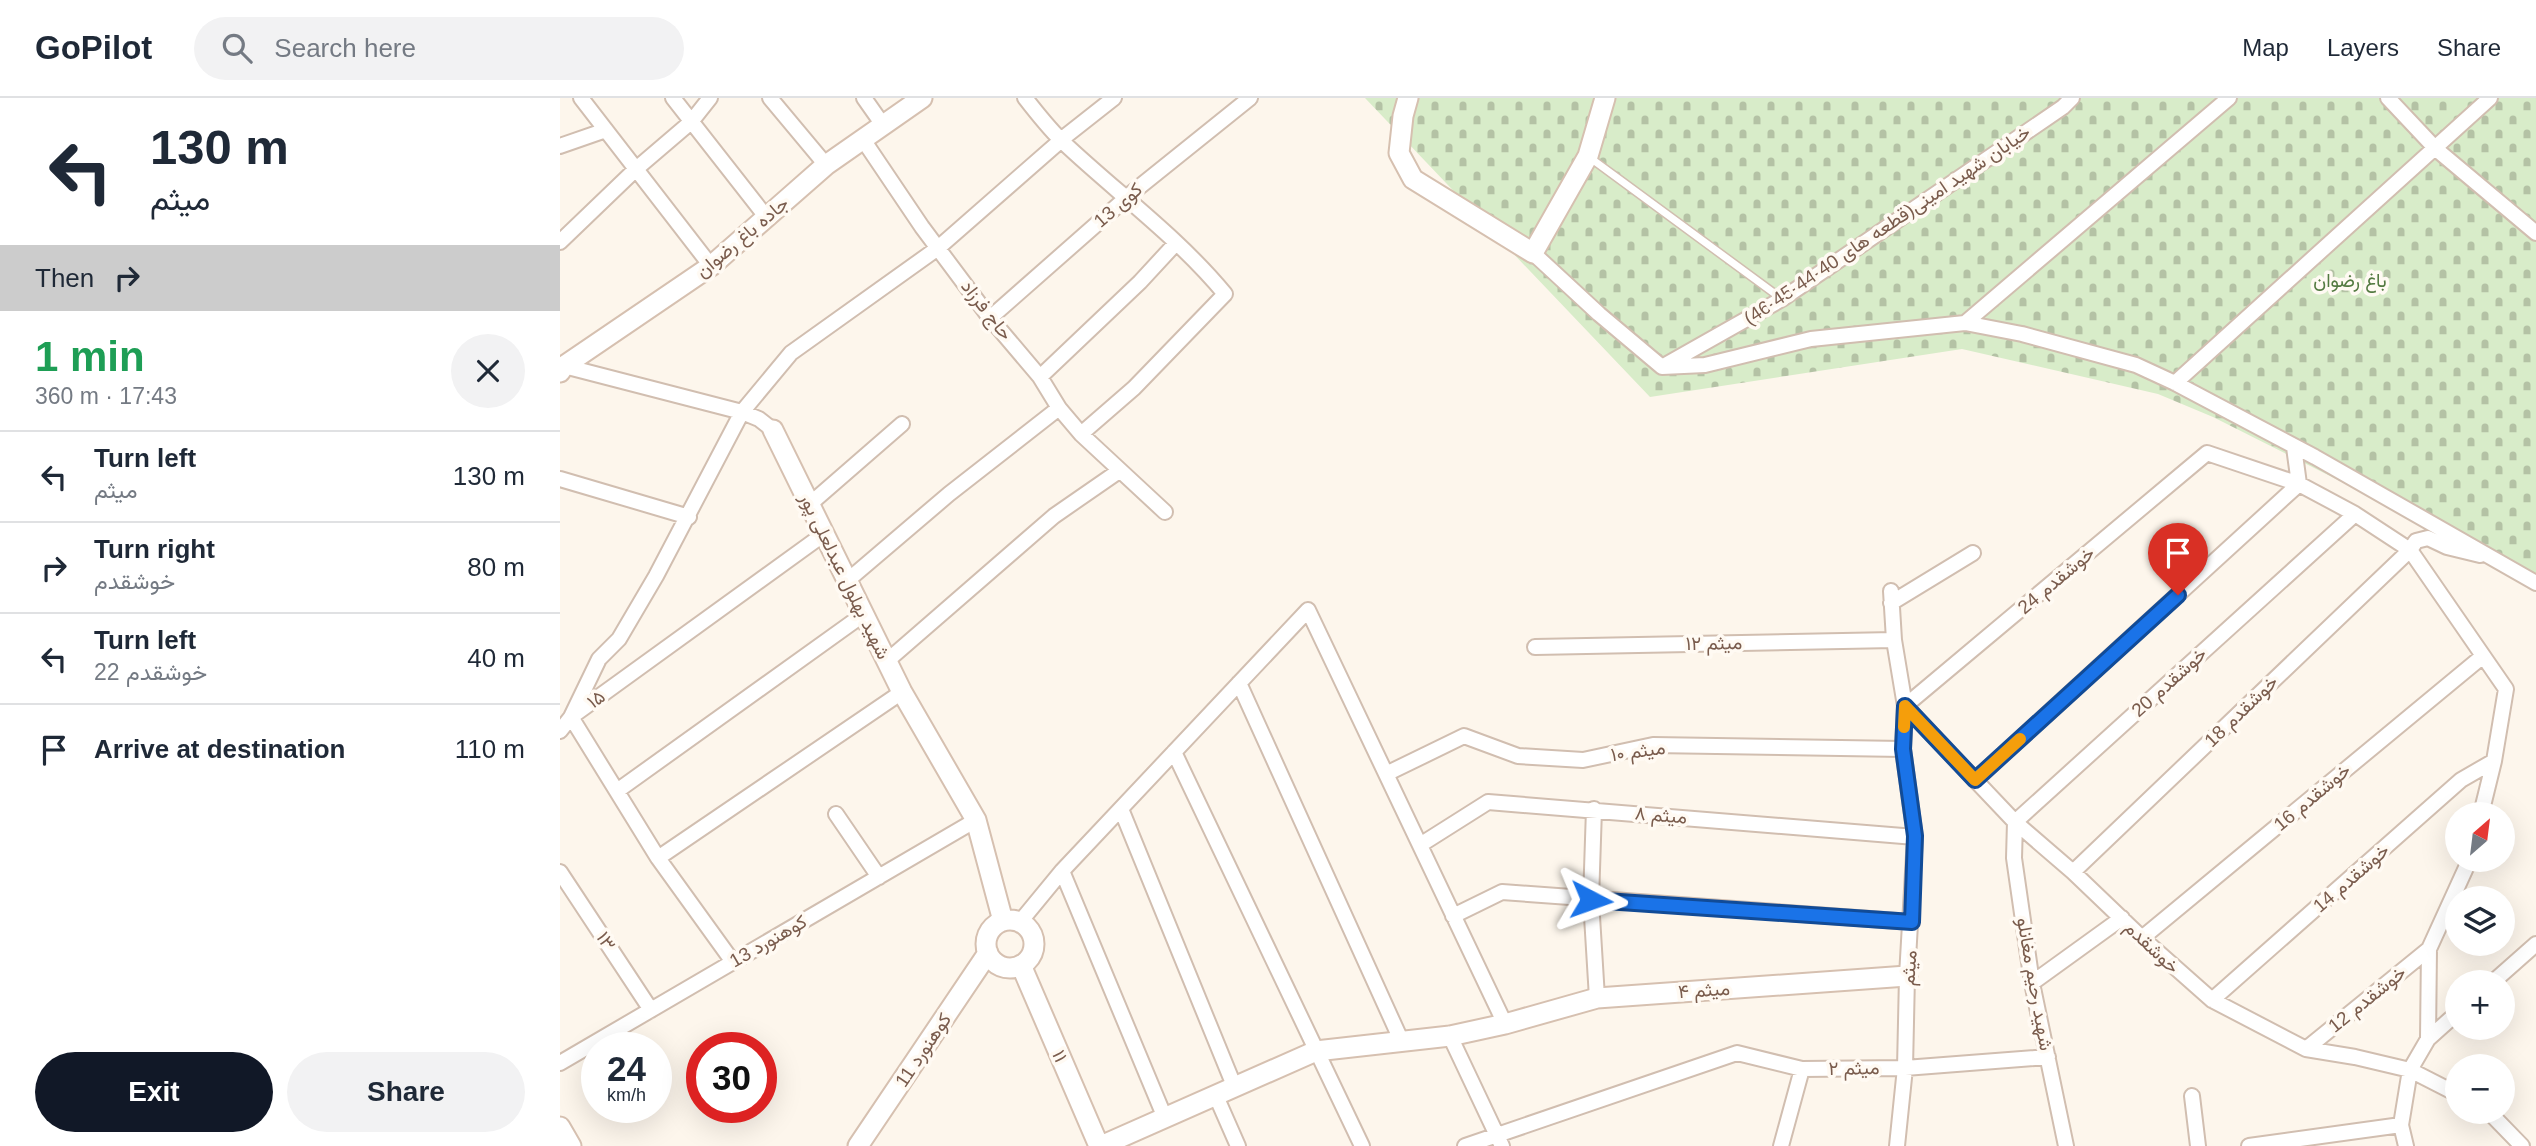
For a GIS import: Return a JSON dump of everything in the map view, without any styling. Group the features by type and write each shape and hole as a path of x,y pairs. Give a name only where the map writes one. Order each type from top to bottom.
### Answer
{"street":[{"path":"581,98 711,266"},
{"path":"673,98 767,218"},
{"path":"560,242 636,169 691,122 710,98"},
{"path":"770,98 827,165"},
{"path":"864,98 883,125"},
{"name":"جاده باغ رضوان","path":"562,369 711,266 827,165 922,98"},
{"path":"1024,98 1061,141 1177,243 1225,294 1134,388 1081,434"},
{"path":"560,731 571,717 599,659 619,639 689,517 742,412 791,353 938,248 1114,98"},
{"name":"کوی 13","path":"990,318 1125,199 1250,98"},
{"path":"1408,98 1399,153 1413,178 1533,253 1662,367 1704,365 1811,339 1965,323 2022,334 2137,365 2175,383 2536,583"},
{"path":"1533,253 1588,156 1605,98"},
{"name":"خیابان شهید امینی(قطعه های 40-44-45-46)","path":"1662,367 1782,299 2063,107 2072,98"},
{"path":"1965,323 2229,98"},
{"path":"2388,98 2436,149 2536,233"},
{"path":"2175,383 2490,98"},
{"path":"560,146 606,130"},
{"name":"حاج فرزاد","path":"864,141 938,248 990,318 1040,377 1059,408 1081,434 1165,512"},
{"path":"1040,377 1177,243"},
{"name":"شهید بهلول عبدلعلی پور","path":"562,369 742,412 759,419 774,430 902,692 976,820 1012,922"},
{"path":"847,581 949,494 1059,408"},
{"path":"810,504 902,424"},
{"path":"2294,447 2300,484"},
{"name":"خوشقدم 24","path":"1905,706 2207,453 2300,484"},
{"path":"887,662 1054,516 1119,471"},
{"path":"560,479 689,517"},
{"path":"2300,484 2355,513 2410,550 2506,689 2485,802"},
{"path":"1975,780 2300,484"},
{"name":"خوشقدم 20","path":"2015,822 2355,513"},
{"name":"۱۵","path":"733,962 658,858 571,717 824,534"},
{"path":"2410,550 2416,541 2428,538 2447,547 2495,558"},
{"name":"خوشقدم 18","path":"2073,872 2410,550"},
{"name":"میثم","path":"1896,1146 1905,1068 1915,836 1903,749 1905,706 1894,640 1891,597 1973,554"},
{"path":"1012,922 1027,926 1034,940 1032,955 1014,968 998,965 988,953 987,937 990,930 1012,922 1308,610 1504,1024"},
{"path":"617,791 864,614"},
{"name":"۱۲ میثم","path":"1535,647 1894,640"},
{"name":"خوشقدم 16","path":"2142,938 2483,656"},
{"path":"1239,683 1401,1040"},
{"path":"658,858 902,692"},
{"name":"خوشقدم","path":"1905,706 2015,822 2212,1000 2306,1049 2410,1070 2445,1088"},
{"name":"۱۰ میثم","path":"1386,774 1464,736 1518,756 1583,761 1653,746 1903,749"},
{"path":"1174,752 1362,1146"},
{"name":"خوشقدم 14","path":"2212,1000 2461,780 2494,761"},
{"name":"۸ میثم","path":"1420,845 1488,802 1915,836"},
{"path":"1121,809 1235,1088"},
{"path":"1594,809 1591,900 1597,998"},
{"path":"836,814 879,877"},
{"name":"کوهنورد 13","path":"560,1063 976,820"},
{"name":"شهید رحیم مغانلو","path":"2015,822 2014,858 2032,983 2066,1146"},
{"path":"1062,870 1165,1118"},
{"name":"۱۳","path":"560,872 651,1010"},
{"path":"2428,1039 2429,949 2464,872"},
{"path":"1453,916 1502,892 1912,922"},
{"path":"2032,983 2122,918"},
{"path":"2507,970 2536,944"},
{"name":"خوشقدم 12","path":"2306,1049 2429,949"},
{"name":"کوهنورد 11","path":"858,1146 988,953"},
{"name":"۱۱","path":"1021,965 1100,1146"},
{"name":"۴ میثم","path":"1100,1146 1316,1051 1450,1036 1597,998 1907,976"},
{"path":"2406,1146 2401,1125 2410,1070 2428,1039 2445,1024"},
{"path":"1450,1036 1499,1140"},
{"name":"۲ میثم","path":"1465,1146 1499,1140 1737,1053 1802,1069 1905,1068 2048,1058"},
{"path":"1781,1146 1802,1069"},
{"path":"1216,1096 1238,1146"},
{"path":"2192,1097 2198,1146"},
{"path":"2501,1124 2522,1146"},
{"path":"2249,1146 2401,1125"},
{"path":"560,1126 571,1146"}],"lane":[{"path":"1588,156 1782,299"}],"green space":[{"name":"باغ رضوان","path":"1365,98 2536,98 2536,580 2213,417 2158,394 1962,349 1650,397"}],"slow traffic":[{"path":"1904,727 1905,706 1975,780 2020,739"}],"route":[{"path":"1591,900 1912,922 1915,836 1903,749 1905,706 1975,780 2178,595"}]}
